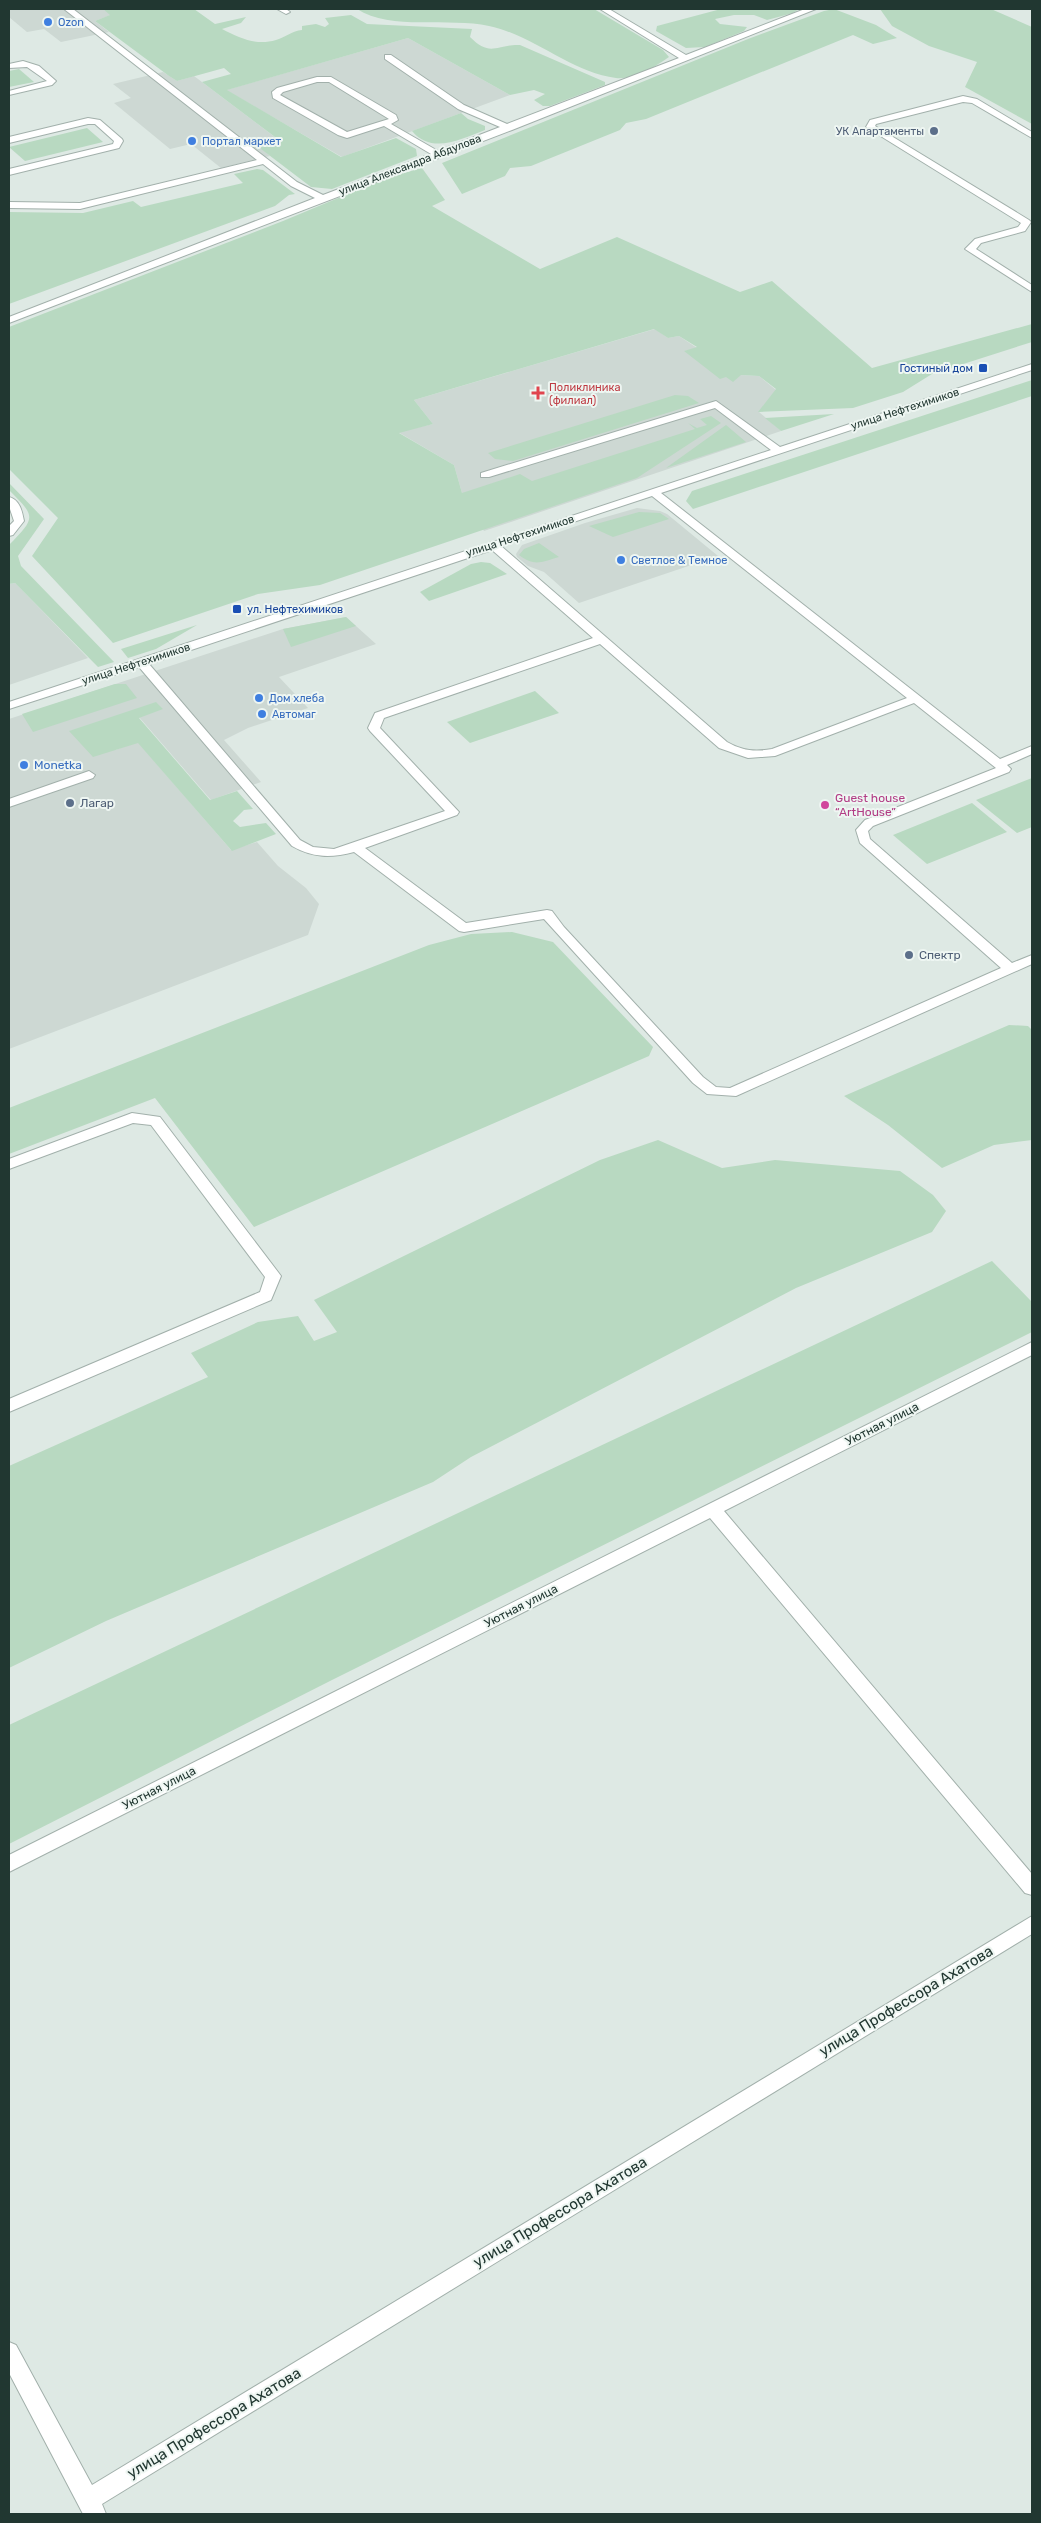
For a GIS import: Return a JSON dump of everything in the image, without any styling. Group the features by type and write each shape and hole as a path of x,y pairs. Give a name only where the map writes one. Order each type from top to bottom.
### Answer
{"street":[{"path":"68,9 294,184 322,198"},
{"path":"604,9 686,58"},
{"name":"улица Александра Абдулова","path":"9,320 322,198 509,128 812,9"},
{"path":"388,58 461,108 509,128"},
{"path":"9,66 24,62 31,63 52,81 49,84 9,93"},
{"path":"386,124 394,120 393,117 331,80 317,79 276,92 276,96 340,133 354,134 386,124 438,154"},
{"path":"1032,134 974,101 964,99 873,122 870,127 1026,222 1022,229 978,241 970,249 1032,289"},
{"path":"9,140 88,121 97,122 120,141 116,146 9,172"},
{"path":"9,205 80,206 264,161"},
{"name":"улица Нефтехимиков","path":"9,706 1032,368"},
{"path":"485,475 716,404 779,451"},
{"path":"653,492 1005,769 869,823 862,830 864,840 1010,968"},
{"path":"9,500 16,508 19,521 9,533"},
{"path":"493,545 723,746 738,754 753,756 775,752 915,699"},
{"path":"141,662 296,842 310,851 334,853 356,848 453,812 374,728 379,716 602,639"},
{"path":"998,764 1032,750"},
{"path":"9,803 90,776"},
{"path":"356,848 464,928 547,914 558,930 698,1080 712,1090 731,1093 1032,959"},
{"path":"9,1164 132,1118 155,1120 273,1276 266,1296 9,1406"},
{"name":"Уютная улица","path":"9,1864 1032,1348"},
{"path":"712,1509 1032,1887"},
{"name":"улица Профессора Ахатова","path":"91,2507 1032,1924"},
{"path":"9,2352 91,2507"}],"shaded area":[{"path":"9,9 103,9 111,15 95,21 109,32 61,42 44,29 27,32 9,17"},
{"path":"408,38 510,95 342,157 226,90"},
{"path":"163,72 177,81 194,76 280,141 262,149 270,156 221,168 191,144 170,149 114,103 131,98 113,84"},
{"path":"655,329 668,338 679,336 697,348 685,351 726,377 740,375 759,376 776,390 759,412 781,431 484,531 462,493 454,465 398,432 433,424 414,400"},
{"path":"637,508 660,511 667,514 718,556 579,603 544,572 528,566 517,557 516,554 522,545 585,523"},
{"path":"15,583 88,658 9,685 9,584"},
{"path":"346,617 376,644 279,677 308,708 248,728 224,740 261,782 211,800 139,717 70,731 115,750 138,742 231,850 257,842 278,866 306,888 319,904 308,935 9,1049 9,719 283,629"}],"green space":[{"path":"103,9 194,9 215,24 246,17 241,23 222,29 255,42 276,40 302,30 302,26 316,24 325,27 329,24 325,18 351,15 367,24 472,29 470,37 483,47 494,48 520,45 605,82 605,85 550,106 543,106 534,100 545,94 534,90 510,95 408,38 227,90 341,157 396,138 416,149 417,156 332,189 311,187 261,149 262,145 279,140 202,82 231,74 224,68 177,81 95,21 110,15"},
{"path":"357,9 594,9 663,50 669,57 637,75 616,78 584,69 521,37 489,26 386,20 371,16"},
{"path":"721,9 799,9 793,13 767,20 754,15 734,15 715,19 720,24 747,27 744,31 705,47 686,48 656,31 657,26"},
{"path":"834,9 876,25 897,38 873,44 853,35 646,119 626,123 620,130 531,166 510,168 505,176 462,194 442,163 748,39"},
{"path":"880,9 991,9 1032,27 1032,124 965,87 977,62 929,46 892,26"},
{"path":"19,69 34,82 9,87 9,71"},
{"path":"461,113 468,119 485,126 485,130 457,141 438,144 420,138 412,131"},
{"path":"87,128 103,142 25,161 9,147"},
{"path":"422,168 445,200 432,206 540,269 617,237 740,292 772,281 872,368 1032,324 1032,342 932,374 903,392 853,408 758,412 776,389 759,376 741,375 733,382 726,377 720,379 684,351 697,347 679,336 668,338 654,329 414,400 433,424 399,433 454,465 462,493 520,474 532,481 695,429 688,423 697,428 707,425 700,419 711,416 721,423 637,478 320,585 258,594 113,643 32,556 58,518 9,469 9,327 283,221 386,178"},
{"path":"257,169 263,170 295,194 289,195 275,206 9,304 9,212 83,213 133,201 141,207 243,183 234,174"},
{"path":"1032,380 1032,396 693,509 686,501 692,491"},
{"path":"675,395 688,396 699,403 513,461 495,459 488,453"},
{"path":"834,414 781,431 765,418"},
{"path":"726,425 746,442 666,468"},
{"path":"9,483 44,519 18,556 21,566 114,662 98,667 15,583 9,584 9,545 24,528 29,517 24,506 9,490"},
{"path":"639,512 660,513 669,519 613,537 589,526"},
{"path":"539,543 559,557 543,562 534,562 519,555 524,549"},
{"path":"490,563 507,574 429,601 420,592 471,564"},
{"path":"346,617 356,626 291,647 283,629"},
{"path":"197,625 156,649 128,658 121,649"},
{"path":"115,684 126,684 137,698 33,732 22,714"},
{"path":"535,691 559,713 470,743 447,722"},
{"path":"156,702 163,709 139,718 210,800 237,791 253,809 244,810 233,821 240,827 266,823 276,834 232,851 138,743 93,757 69,731"},
{"path":"1032,778 1032,827 1017,833 976,800"},
{"path":"972,803 1007,832 927,864 893,835"},
{"path":"512,932 553,942 653,1047 649,1056 254,1227 155,1098 9,1154 9,1108 429,945 471,934"},
{"path":"1009,1025 1028,1026 1032,1030 1032,1140 994,1145 942,1168 888,1125 844,1096"},
{"path":"658,1140 722,1168 775,1160 900,1171 933,1195 946,1211 932,1232 796,1288 471,1457 433,1482 106,1621 9,1668 9,1466 208,1377 191,1353 258,1322 298,1316 314,1341 337,1332 314,1300 600,1160"},
{"path":"992,1261 1032,1302 1032,1332 332,1680 9,1844 9,1725"}],"place":[{"name":"Ozon","path":"48,22"},
{"name":"УК Апартаменты","path":"934,131"},
{"name":"Портал маркет","path":"192,141"},
{"name":"Гостиный дом","path":"983,368"},
{"name":"Поликлиника (филиал)","path":"538,393"},
{"name":"Светлое & Темное","path":"621,560"},
{"name":"ул. Нефтехимиков","path":"237,609"},
{"name":"Дом хлеба","path":"259,698"},
{"name":"Автомаг","path":"262,714"},
{"name":"Monetka","path":"24,765"},
{"name":"Лагар","path":"70,803"},
{"name":"Guest house “ArtHouse”","path":"825,805"},
{"name":"Спектр","path":"909,955"}]}
